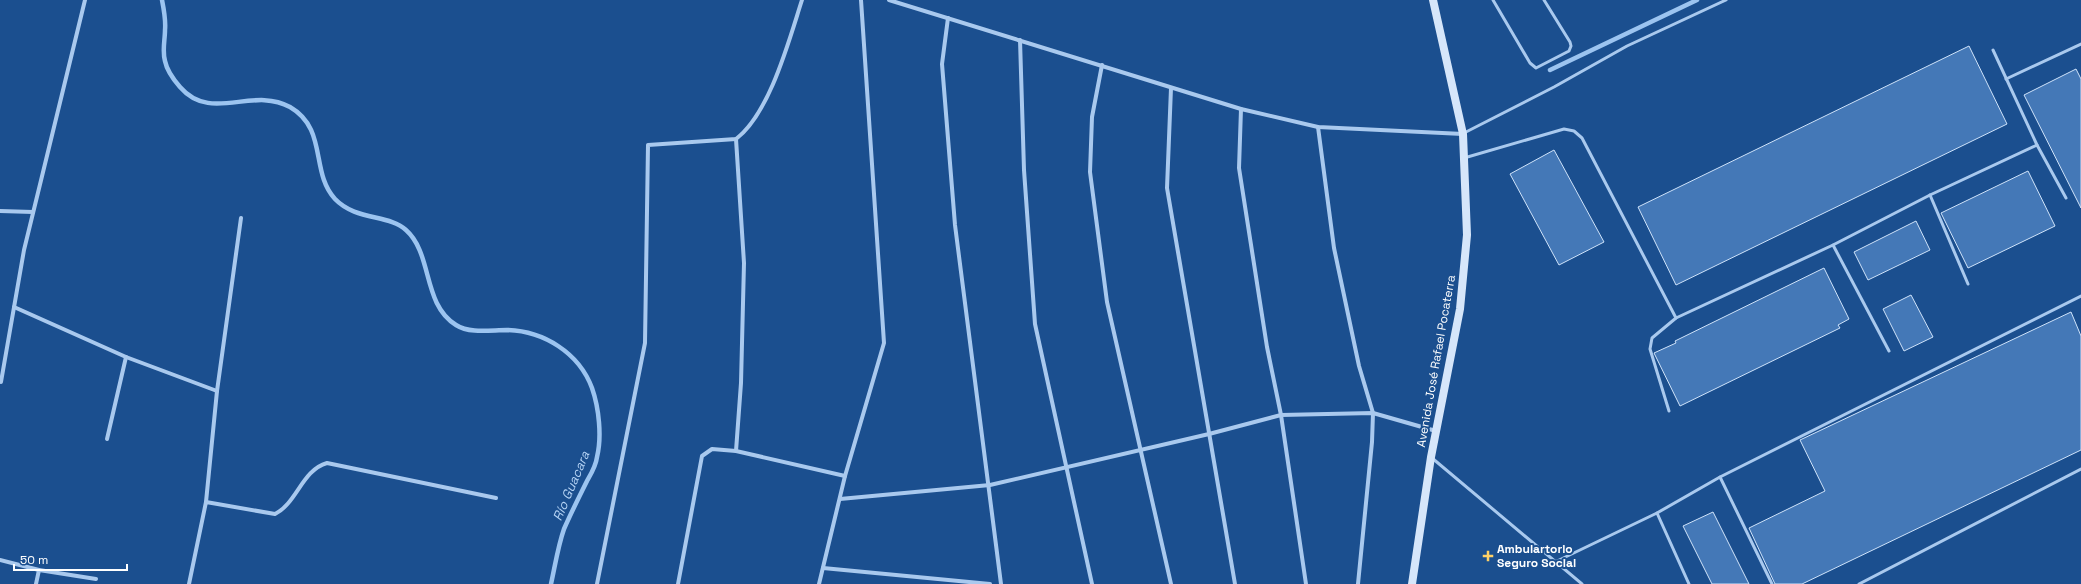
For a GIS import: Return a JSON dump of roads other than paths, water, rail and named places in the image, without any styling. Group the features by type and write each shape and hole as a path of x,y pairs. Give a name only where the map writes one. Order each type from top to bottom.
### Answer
{"street":[{"path":"1,382 24,250 85,0"},
{"path":"596,584 645,343 648,145 736,139 746,131 774,83 802,0"},
{"path":"819,584 845,476 884,343 861,0"},
{"path":"889,0 1241,109 1318,127 1463,134"},
{"name":"Avenida José Rafael Pocaterra","path":"1412,584 1431,457 1460,309 1467,235 1463,134 1433,0"},
{"path":"948,18 942,64 955,225 990,485 1001,584"},
{"path":"1020,40 1024,170 1035,324 1092,584"},
{"path":"1102,65 1092,117 1090,172 1107,302 1171,584"},
{"path":"1171,88 1167,188 1235,584"},
{"path":"1241,109 1239,168 1267,347 1281,415 1306,584"},
{"path":"1318,127 1334,248 1358,366 1373,413 1358,584"},
{"path":"736,139 744,263 741,383 736,451"},
{"path":"0,211 33,212"},
{"path":"190,584 206,502 217,391 241,218"},
{"path":"14,307 126,357 217,391"},
{"path":"107,439 126,357"},
{"path":"840,499 990,485 1209,434 1281,415 1373,413 1437,431"},
{"path":"678,584 702,456 712,450 736,451 845,476"},
{"path":"206,502 275,514 284,510 318,466 327,463 496,498"},
{"path":"0,560 39,570 96,579"},
{"path":"823,568 990,584"},
{"path":"36,584 39,570"}],"lane":[{"path":"1493,0 1530,63 1536,68 1569,50 1571,46 1544,0"},
{"path":"1463,134 1554,87 1627,46 1726,0"},
{"path":"2006,79 2081,44"},
{"path":"1993,50 2037,145 2066,198"},
{"path":"1464,158 1564,130 1574,131 1582,138 1676,318"},
{"path":"1670,411 1650,348 1652,338 1676,318 1833,245 1930,195 2037,145"},
{"path":"1930,195 1968,284"},
{"path":"1833,245 1889,351"},
{"path":"1555,562 1656,513 1720,477 2081,296"},
{"path":"1431,457 1580,583"},
{"path":"1859,584 2081,469"},
{"path":"1720,477 1772,584"},
{"path":"1656,513 1689,584"}],"waterway":[{"name":"Río Guacara","path":"162,0 165,22 164,57 169,72 180,87 192,97 205,102 218,104 261,100 276,102 290,107 302,116 310,127 327,188 335,199 343,206 353,211 399,225 415,240 425,265 432,292 445,316 456,325 468,330 521,331 547,340 558,346 569,355 578,364 586,376 592,388 598,413 599,449 594,467 564,529 558,549 551,584"},
{"path":"1550,70 1697,0"}],"place":[{"name":"Ambulartorio Seguro Social","path":"1488,556"}]}
